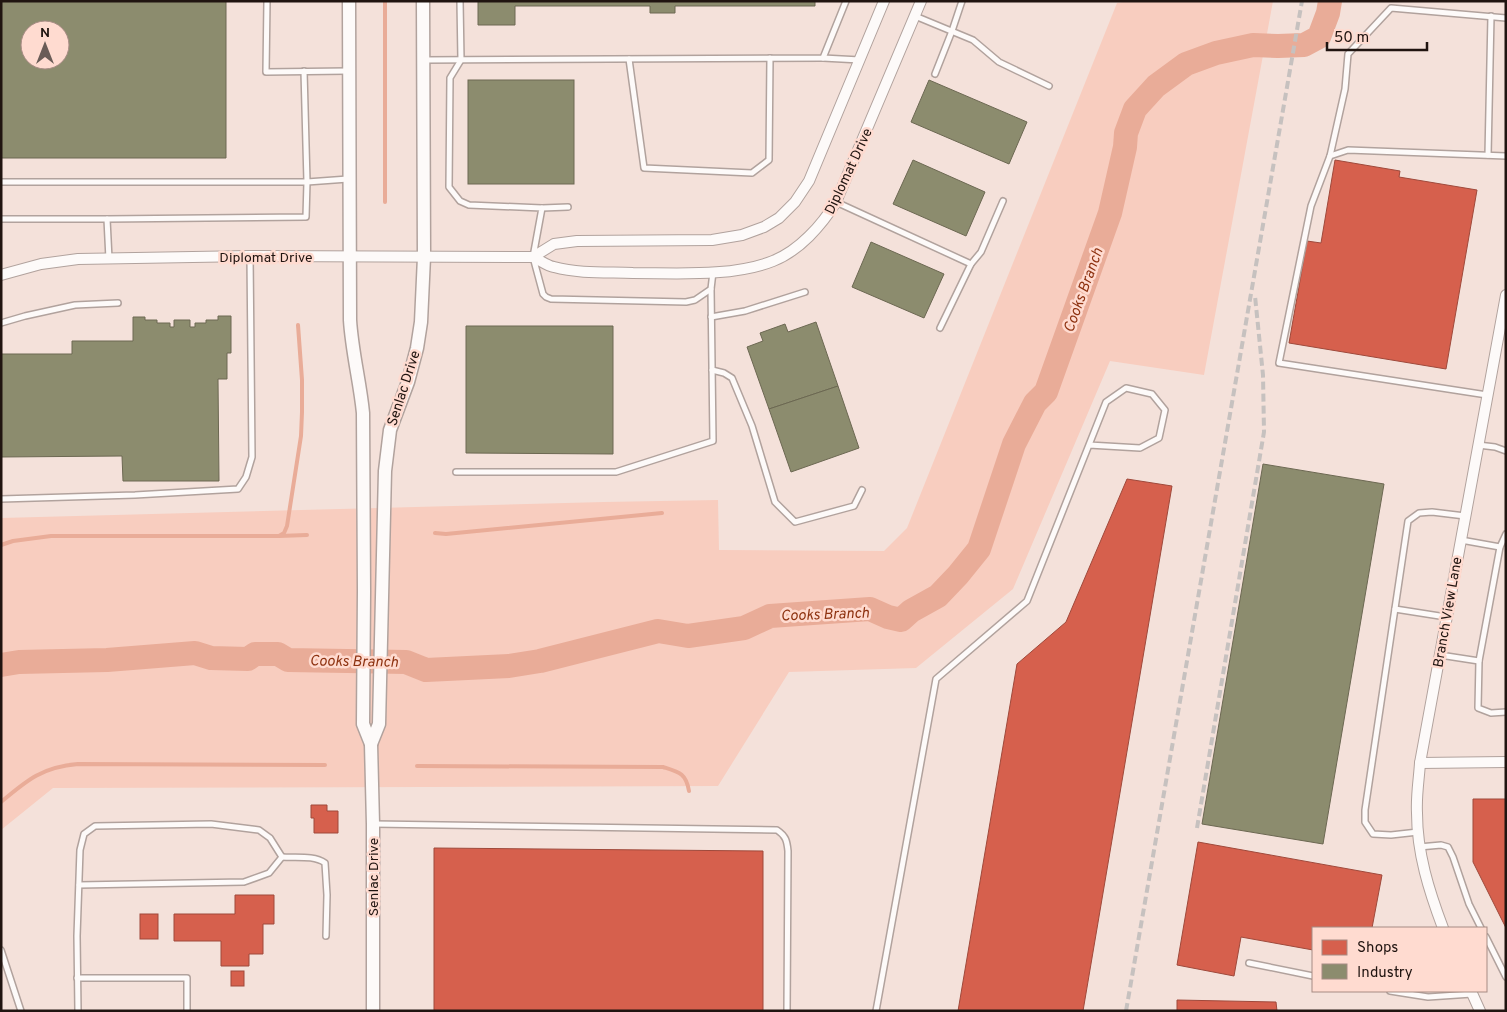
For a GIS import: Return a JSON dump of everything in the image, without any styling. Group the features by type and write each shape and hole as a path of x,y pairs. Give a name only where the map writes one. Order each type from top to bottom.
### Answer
{"street":[{"name":"Senlac Drive","path":"349,1 350,320 352,346 363,413 363,724 371,744 373,1011"},
{"name":"Senlac Drive","path":"371,744 379,724 385,471 390,430 408,382 417,348 420,322 424,257 423,1"},
{"path":"533,257 554,244 577,241 712,240 742,235 764,227 779,218 795,202 809,181 884,1"},
{"name":"Diplomat Drive","path":"1,275 41,264 78,259 250,256 533,257 552,267 583,272 713,272 740,270 774,261 791,251 807,237 827,217 836,202 921,1"},
{"name":"Branch View Lane","path":"1443,927 1430,895 1419,847 1416,812 1420,763 1506,295"},
{"path":"1420,763 1506,762"},
{"path":"1472,992 1480,1011"}],"lane":[{"path":"267,1 266,72 349,71"},
{"path":"460,1 461,60 450,78 449,187 460,201 469,205 568,208"},
{"path":"824,58 846,1"},
{"path":"935,74 962,1"},
{"path":"1487,394 1279,363 1311,206 1330,156 1345,89 1348,54 1391,8 1506,18"},
{"path":"915,16 973,40 999,62 1048,86"},
{"path":"1488,155 1492,16"},
{"path":"423,60 770,58 860,60"},
{"path":"630,59 644,168 752,173 770,160 770,58"},
{"path":"1,219 306,216 304,71"},
{"path":"1330,156 1348,150 1506,156"},
{"path":"1,182 307,182 349,179"},
{"path":"940,328 971,264 981,252 1002,201"},
{"path":"836,202 971,264"},
{"path":"542,208 533,257 543,294 546,297 551,299 686,302 694,300 711,289"},
{"path":"108,219 109,259"},
{"path":"1,500 238,489 246,477 252,457 250,256"},
{"path":"456,472 616,472 713,441 711,289 713,272"},
{"path":"711,317 745,311 805,292"},
{"path":"1,323 75,304 118,303"},
{"path":"712,370 732,378 752,426 775,502 795,522 854,506 862,490"},
{"path":"876,1011 936,679 1027,601 1106,402 1126,388 1152,394 1165,410 1159,438 1140,448 1089,446"},
{"path":"1478,446 1506,451"},
{"path":"1418,832 1391,835 1373,834 1365,822 1365,810 1408,521 1419,513 1432,512 1465,516"},
{"path":"1506,534 1500,547 1479,661 1478,708 1491,712 1506,712"},
{"path":"1460,540 1500,547"},
{"path":"1395,609 1446,617"},
{"path":"1440,655 1479,661"},
{"path":"78,1011 80,850 84,834 95,826 211,824 259,830 270,838 282,857"},
{"path":"373,824 777,830 784,835 788,851 787,1011"},
{"path":"1419,847 1441,845 1448,847 1469,904 1480,927"},
{"path":"282,857 314,858 320,859 325,863 327,895 326,936"},
{"path":"79,885 244,882 269,873 282,857"},
{"path":"1487,939 1506,977"},
{"path":"1,950 21,1011"},
{"path":"1248,963 1312,976"},
{"path":"77,978 187,978 187,1011"},
{"path":"1396,992 1428,997 1472,992"}],"shaded area":[{"path":"1128,1 1273,1 1204,375 1110,361 1013,589 916,668 789,672 718,786 53,788 1,830 1,518 718,500 719,550 884,551 907,528 1117,3"}],"building: Shops":[{"path":"1335,160 1400,171 1399,177 1477,190 1446,369 1289,343 1307,241 1321,243"},
{"path":"1127,479 1172,486 1083,1011 958,1011 1017,664 1066,622"},
{"path":"1473,799 1506,799 1506,928 1473,862"},
{"path":"311,805 327,805 327,811 338,811 338,833 314,833 314,818 311,818"},
{"path":"1198,842 1382,875 1372,927 1312,927 1312,950 1241,937 1234,976 1177,965"},
{"path":"434,848 763,851 763,1011 434,1011"},
{"path":"235,895 274,895 274,924 263,924 263,954 249,954 249,966 221,966 221,941 174,941 174,914 235,914"},
{"path":"140,914 158,914 158,939 140,939"},
{"path":"231,971 244,971 244,986 231,986"},
{"path":"1177,1000 1276,1002 1277,1011 1177,1011"}],"building: Industry":[{"path":"1,1 226,1 226,158 1,158"},
{"path":"478,1 815,1 815,6 675,6 675,13 650,13 650,6 515,6 515,25 478,25"},
{"path":"468,80 574,80 574,184 468,184"},
{"path":"929,80 1027,122 1009,164 911,122"},
{"path":"913,160 985,192 966,236 893,204"},
{"path":"871,242 944,274 924,318 852,287"},
{"path":"218,316 231,316 231,353 227,353 227,379 218,379 219,481 123,481 122,456 1,457 1,354 72,354 72,341 133,341 133,317 157,320 157,323 170,323 170,327 174,327 174,320 190,320 190,327 195,327 195,323 206,323 206,320 218,320"},
{"path":"816,322 838,386 769,409 747,347 763,341 760,333 785,324 788,332"},
{"path":"466,326 613,326 613,454 466,453"},
{"path":"838,386 859,448 791,472 769,409"},
{"path":"1263,464 1384,484 1323,844 1202,824"}],"waterway":[{"path":"385,1 385,202"},
{"name":"Cooks Branch","path":"1,665 19,662 107,660 195,653 211,658 248,659 255,654 278,654 288,660 406,662 426,670 509,666 540,661 658,631 688,636 744,628 770,616 870,609 888,617 901,620 911,611 938,596 979,549 1014,444 1035,403 1046,392 1110,213 1125,147 1126,133 1135,109 1156,86 1186,64 1216,53 1253,45 1304,45 1319,37 1328,13 1330,1"},
{"path":"279,536 284,533 287,526 301,436 302,380 298,325"},
{"path":"435,533 446,534 662,513"},
{"path":"1,545 13,541 51,536 307,535"},
{"path":"1,802 36,776 54,768 78,764 325,765"},
{"path":"417,766 663,767 681,774 686,780 689,791"}],"railway":[{"path":"1126,1011 1302,1"},
{"path":"1197,828 1264,432 1263,375 1255,296"}]}
